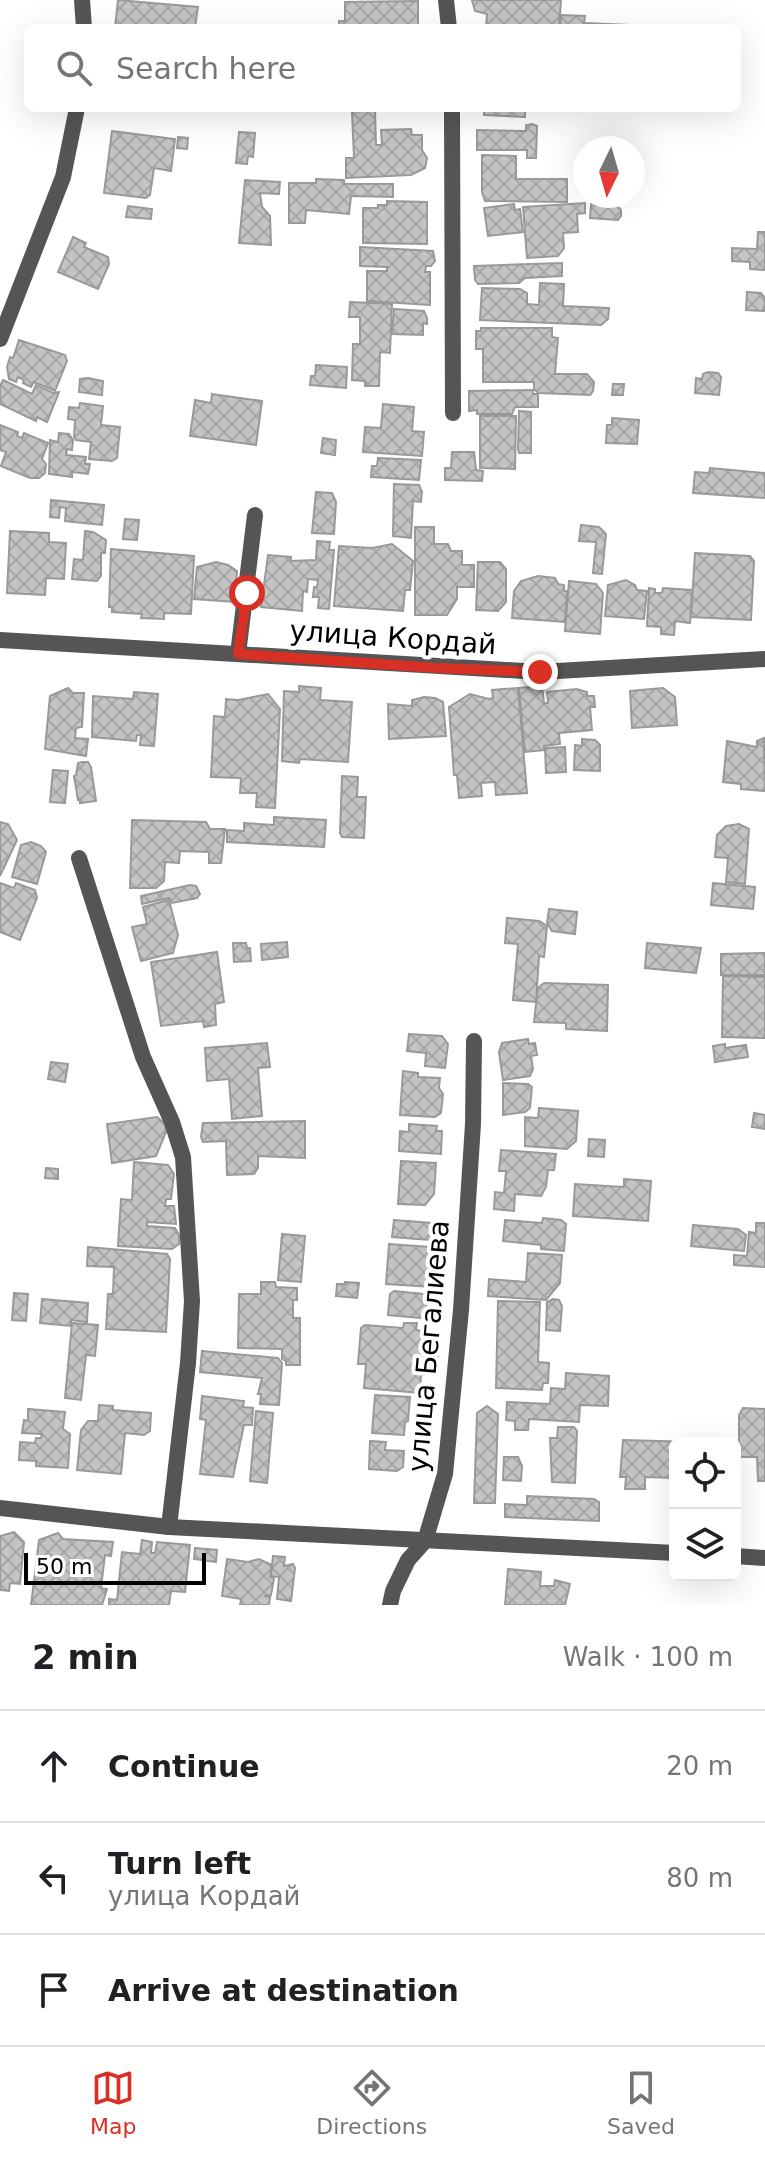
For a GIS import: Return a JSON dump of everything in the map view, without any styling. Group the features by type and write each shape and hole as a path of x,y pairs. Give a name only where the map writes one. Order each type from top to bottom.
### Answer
{"street":[{"path":"82,0 84,24"},
{"path":"446,0 449,24"},
{"path":"0,339 63,177 76,112"},
{"path":"452,112 453,413"},
{"path":"238,654 255,515"},
{"name":"улица Кордай","path":"0,640 540,672 765,659"},
{"path":"79,858 143,1057 172,1122 183,1157 192,1301 169,1527"},
{"name":"улица Бегалиева","path":"390,1605 393,1591 408,1560 425,1541 445,1474 473,1124 474,1041"},
{"path":"0,1508 169,1527 669,1553"},
{"path":"741,1556 765,1558"}],"building":[{"path":"118,0 198,7 196,24 115,24"},
{"path":"472,0 561,0 559,24 486,24 487,14 475,11"},
{"path":"418,1 418,24 339,24 339,21 345,21 345,2"},
{"path":"561,15 585,16 584,23 607,24 560,24"},
{"path":"352,112 375,112 376,145 382,145 381,130 411,129 412,135 422,135 422,150 427,158 425,168 411,175 346,178 346,158 354,158"},
{"path":"484,112 525,112 525,117 484,115"},
{"path":"526,125 537,126 536,158 527,158 527,150 477,150 477,130 526,131"},
{"path":"112,131 175,139 171,171 154,168 150,195 146,198 104,193"},
{"path":"239,132 255,133 253,157 248,156 247,164 236,163"},
{"path":"178,137 188,138 187,149 177,148"},
{"path":"482,155 516,156 516,179 567,179 567,202 485,201 482,192"},
{"path":"316,179 344,180 344,184 393,184 393,197 351,196 349,214 306,210 305,223 289,223 289,183 316,183"},
{"path":"245,180 280,182 279,194 260,193 262,207 270,216 271,245 239,243"},
{"path":"387,201 427,202 427,244 363,243 363,208 378,208 378,205 387,205"},
{"path":"514,204 515,210 520,209 523,232 488,236 484,208"},
{"path":"573,204 573,208 585,208 585,213 577,214 578,232 563,233 564,248 558,256 527,258 523,207"},
{"path":"128,206 152,209 151,219 126,217"},
{"path":"591,208 621,210 618,220 590,218"},
{"path":"758,232 765,232 765,270 750,269 750,262 732,261 732,248 757,249"},
{"path":"73,237 86,243 84,247 108,257 109,264 98,289 58,272"},
{"path":"360,247 433,251 435,261 431,266 426,266 425,272 430,272 430,305 367,301 367,271 387,271 387,267 360,266"},
{"path":"562,263 562,276 525,278 519,283 478,284 475,280 474,266"},
{"path":"540,283 564,284 563,306 609,308 608,319 601,325 480,320 482,288 520,289 527,293 527,304 539,305"},
{"path":"747,292 761,293 765,298 764,311 746,310"},
{"path":"350,302 392,304 390,353 380,352 379,386 365,386 365,381 352,380 353,344 360,344 360,317 349,317"},
{"path":"394,309 424,311 427,324 423,323 423,335 392,334"},
{"path":"481,328 552,328 552,337 558,338 555,374 587,374 594,382 593,391 590,395 538,393 534,382 483,382 483,349 476,349 476,331 481,331"},
{"path":"19,340 65,355 67,361 55,391 34,382 31,387 18,377 16,382 9,379 7,367"},
{"path":"316,365 347,367 346,388 310,385"},
{"path":"718,373 721,377 719,395 695,393 696,378 702,379 703,374"},
{"path":"80,379 103,381 102,395 79,392"},
{"path":"3,380 32,394 36,385 53,393 59,392 47,422 37,417 36,421 0,404"},
{"path":"613,384 624,384 623,395 612,395"},
{"path":"533,390 533,394 538,394 538,407 515,407 512,414 477,414 477,410 469,411 469,391"},
{"path":"212,394 262,401 256,445 190,436 195,400 211,403"},
{"path":"80,403 103,406 101,425 120,427 117,458 112,461 89,459 91,442 76,440 75,420 68,419 69,407 79,408"},
{"path":"383,404 414,407 412,431 424,432 422,456 363,452 365,427 381,428"},
{"path":"519,411 531,412 531,453 519,453"},
{"path":"480,416 516,416 515,469 480,468"},
{"path":"612,418 639,420 637,444 606,443 607,425 612,425"},
{"path":"0,425 18,432 17,436 22,438 24,433 48,443 42,459 46,464 45,473 39,478 30,478 1,466 6,452 0,450"},
{"path":"59,433 69,434 73,440 72,450 67,449 66,455 86,457 85,464 90,464 88,474 72,472 72,477 49,474 50,440 58,442"},
{"path":"323,438 336,440 335,455 321,453"},
{"path":"452,452 474,452 476,470 483,471 482,481 445,480 445,468 451,468"},
{"path":"378,458 421,460 419,480 371,477 372,466 377,466"},
{"path":"710,468 765,473 765,498 693,493 695,472 709,473"},
{"path":"394,484 419,485 422,492 421,502 413,501 411,538 393,536"},
{"path":"316,492 332,493 336,502 334,534 312,533"},
{"path":"51,500 104,505 102,525 65,521 66,508 60,507 59,518 50,517"},
{"path":"125,519 139,520 137,540 123,539"},
{"path":"581,525 599,527 606,534 602,574 593,573 596,542 579,541"},
{"path":"415,527 434,527 434,544 448,544 451,551 462,551 462,565 474,565 474,587 457,587 457,599 447,615 415,615"},
{"path":"10,531 49,533 49,542 66,543 64,579 46,578 45,595 7,593"},
{"path":"85,531 106,540 105,553 101,553 101,576 97,581 72,579 74,559 83,560"},
{"path":"317,541 330,542 329,550 334,550 329,609 318,608 319,597 313,597 318,580 308,579 307,592 303,591 302,611 261,607 268,555 291,557 291,561 316,560"},
{"path":"392,544 413,561 410,590 405,590 403,611 334,606 339,546 372,548"},
{"path":"111,549 194,556 191,614 164,613 164,619 112,612 112,607 109,607"},
{"path":"695,553 750,556 754,561 751,620 691,617"},
{"path":"216,562 237,571 235,602 194,599 197,567"},
{"path":"478,562 500,562 506,569 506,602 498,611 476,610"},
{"path":"538,576 555,578 558,584 564,585 564,591 567,591 565,622 512,618 514,591 521,581"},
{"path":"626,580 637,590 647,591 644,619 605,616 608,585"},
{"path":"569,581 596,584 603,593 600,634 565,631"},
{"path":"649,588 655,589 655,593 662,593 663,588 692,590 690,623 675,621 674,635 661,634 661,627 647,626"},
{"path":"299,686 321,688 320,700 352,702 348,762 282,761 284,691 299,692"},
{"path":"542,686 544,703 548,703 547,692 577,689 587,692 587,696 594,696 595,707 590,707 592,730 559,733 560,744 525,752 519,688"},
{"path":"68,688 73,693 84,693 82,727 76,728 75,738 88,739 86,756 45,749 50,696"},
{"path":"518,688 527,793 496,795 495,782 481,783 482,796 459,798 457,775 454,775 449,707 470,694 489,699 493,698 492,690"},
{"path":"663,688 675,697 677,725 632,728 630,691"},
{"path":"134,692 158,694 154,746 140,745 141,735 137,735 136,741 92,737 93,696 133,699"},
{"path":"268,694 280,709 275,808 256,807 257,793 240,793 241,778 211,777 214,716 225,717 226,699 238,700"},
{"path":"424,697 443,702 446,736 389,739 388,704 412,706 412,700"},
{"path":"764,738 765,791 741,789 741,784 723,782 727,741 757,747 757,741"},
{"path":"582,739 595,740 600,745 600,771 574,770 575,745 582,746"},
{"path":"565,747 566,772 546,773 545,748"},
{"path":"88,762 96,801 80,803 74,776 78,763"},
{"path":"53,770 68,771 65,803 50,802"},
{"path":"342,776 358,777 357,797 366,797 364,838 342,837 340,833"},
{"path":"274,817 326,820 324,847 227,842 227,830 244,831 244,823 274,825"},
{"path":"132,820 206,822 210,829 225,829 221,863 209,863 209,852 180,851 179,863 165,862 164,881 156,888 130,888"},
{"path":"0,822 8,824 17,840 0,876"},
{"path":"739,824 749,829 745,884 726,882 728,858 715,857 717,835 726,826"},
{"path":"31,842 46,852 37,884 12,877 21,845"},
{"path":"0,883 14,888 16,883 35,890 37,898 20,940 0,932"},
{"path":"713,883 755,887 753,909 711,905"},
{"path":"196,886 200,894 197,898 172,903 169,898 142,904 141,896"},
{"path":"169,900 178,935 173,953 141,961 132,927 147,924 143,907"},
{"path":"549,909 577,912 575,934 552,931 547,923"},
{"path":"507,918 539,921 547,926 544,957 539,956 536,1002 513,1000 518,944 505,943"},
{"path":"287,942 288,957 262,960 261,944"},
{"path":"233,943 246,943 250,948 251,961 234,962"},
{"path":"647,943 701,948 696,973 645,968"},
{"path":"217,952 224,1002 215,1004 216,1025 204,1027 203,1021 161,1026 151,962"},
{"path":"765,953 765,975 721,975 721,954"},
{"path":"723,976 765,977 765,1038 722,1037"},
{"path":"544,983 608,985 607,1031 566,1029 566,1023 534,1022 538,988"},
{"path":"409,1034 442,1036 448,1044 445,1068 425,1066 426,1053 407,1051"},
{"path":"528,1039 529,1044 535,1043 537,1055 531,1056 533,1069 530,1076 503,1080 499,1052 502,1043"},
{"path":"267,1043 270,1067 258,1068 262,1116 232,1119 229,1079 207,1081 205,1048"},
{"path":"725,1044 725,1048 746,1045 748,1057 715,1062 713,1046"},
{"path":"51,1062 68,1064 65,1082 48,1079"},
{"path":"403,1071 418,1073 418,1077 440,1078 439,1088 443,1094 441,1113 435,1117 400,1115"},
{"path":"503,1083 528,1084 532,1087 530,1108 525,1112 503,1115"},
{"path":"539,1108 578,1111 576,1141 567,1149 525,1146 525,1117 538,1118"},
{"path":"754,1113 765,1115 765,1129 752,1127"},
{"path":"157,1117 165,1124 166,1132 156,1156 112,1163 107,1124"},
{"path":"305,1121 305,1158 258,1156 258,1168 254,1174 227,1175 226,1141 203,1142 201,1137 203,1123"},
{"path":"409,1124 437,1126 436,1131 442,1131 441,1154 399,1151 400,1131 409,1132"},
{"path":"589,1139 605,1140 604,1157 588,1156"},
{"path":"501,1150 556,1154 554,1170 548,1170 546,1187 541,1196 515,1194 514,1211 494,1209 495,1192 504,1193 506,1171 499,1171"},
{"path":"401,1161 436,1163 434,1194 425,1205 398,1204"},
{"path":"134,1162 168,1165 174,1174 171,1199 166,1199 165,1206 174,1206 176,1224 147,1222 147,1226 175,1228 179,1244 172,1249 118,1246 121,1199 132,1200"},
{"path":"46,1168 58,1169 58,1179 45,1178"},
{"path":"624,1179 651,1181 648,1221 573,1216 575,1184 624,1187"},
{"path":"543,1218 561,1220 566,1224 564,1251 503,1241 505,1220 542,1223"},
{"path":"394,1220 432,1223 430,1240 392,1237"},
{"path":"756,1223 765,1223 765,1267 734,1265 734,1255 747,1256 749,1232 756,1233"},
{"path":"693,1225 738,1229 746,1235 744,1251 691,1246"},
{"path":"282,1234 305,1236 301,1282 278,1280"},
{"path":"389,1244 430,1247 435,1251 432,1287 386,1284"},
{"path":"88,1247 167,1254 170,1259 166,1332 106,1329 108,1294 113,1294 114,1267 87,1266"},
{"path":"528,1253 562,1255 560,1283 546,1300 488,1296 489,1279 526,1282"},
{"path":"261,1282 275,1282 276,1287 297,1288 293,1318 300,1318 300,1365 286,1365 282,1359 282,1349 238,1348 239,1294 261,1294"},
{"path":"359,1283 357,1298 336,1296 337,1284"},
{"path":"394,1291 433,1295 431,1319 388,1315 390,1294"},
{"path":"14,1293 28,1294 26,1321 12,1320"},
{"path":"42,1299 88,1303 87,1322 71,1320 71,1326 40,1323"},
{"path":"559,1300 562,1306 560,1331 546,1330 547,1302"},
{"path":"498,1301 540,1302 538,1362 549,1363 548,1383 543,1383 542,1390 496,1388"},
{"path":"72,1323 98,1325 95,1356 86,1355 81,1400 65,1398"},
{"path":"404,1323 417,1323 416,1330 434,1331 433,1347 437,1350 438,1358 433,1371 421,1375 420,1393 364,1388 366,1364 358,1364 361,1328 365,1325 403,1328"},
{"path":"202,1351 278,1358 282,1363 279,1405 260,1404 261,1394 258,1394 262,1378 200,1372"},
{"path":"566,1373 609,1376 608,1406 580,1405 579,1422 529,1419 528,1430 515,1430 515,1421 506,1420 507,1402 550,1404 551,1388 565,1389"},
{"path":"375,1395 410,1397 404,1435 372,1433"},
{"path":"202,1396 244,1401 243,1407 253,1408 252,1425 244,1425 233,1477 200,1474 206,1420 200,1419"},
{"path":"99,1405 113,1406 113,1410 151,1413 150,1431 144,1435 125,1433 121,1474 77,1470 81,1430 88,1421 98,1421"},
{"path":"487,1406 498,1414 495,1503 474,1503 477,1413"},
{"path":"743,1408 765,1409 765,1481 758,1481 757,1457 741,1457 739,1415"},
{"path":"28,1409 65,1412 63,1429 70,1434 68,1468 36,1466 36,1461 19,1460 20,1442 35,1443 42,1434 22,1433 24,1420 28,1421"},
{"path":"256,1411 273,1413 267,1483 250,1481"},
{"path":"558,1427 574,1427 577,1431 575,1483 552,1482 550,1438 557,1438"},
{"path":"623,1440 669,1441 669,1478 645,1477 645,1489 625,1489 626,1477 620,1477"},
{"path":"370,1441 386,1442 385,1450 404,1451 403,1467 397,1471 369,1469"},
{"path":"504,1457 518,1457 522,1466 521,1481 503,1480"},
{"path":"527,1496 594,1499 599,1502 599,1521 505,1517 505,1504 527,1505"},
{"path":"14,1532 24,1542 20,1584 10,1583 9,1591 0,1590 0,1536"},
{"path":"58,1533 63,1539 113,1542 111,1556 105,1555 101,1588 107,1589 102,1605 31,1605 39,1540"},
{"path":"142,1540 152,1542 151,1553 155,1553 157,1542 190,1545 185,1592 171,1591 169,1605 109,1605 109,1599 117,1600 122,1552 140,1554"},
{"path":"195,1548 217,1550 216,1562 194,1559"},
{"path":"273,1556 285,1557 284,1566 293,1564 295,1568 291,1601 277,1599 279,1577 271,1576"},
{"path":"227,1559 248,1562 259,1559 272,1565 270,1577 274,1578 271,1595 264,1596 270,1597 269,1605 240,1605 241,1599 222,1596"},
{"path":"508,1569 541,1572 540,1586 554,1586 555,1580 570,1584 565,1605 505,1605"}],"route":[{"path":"247,593 238,654 540,672"}]}
